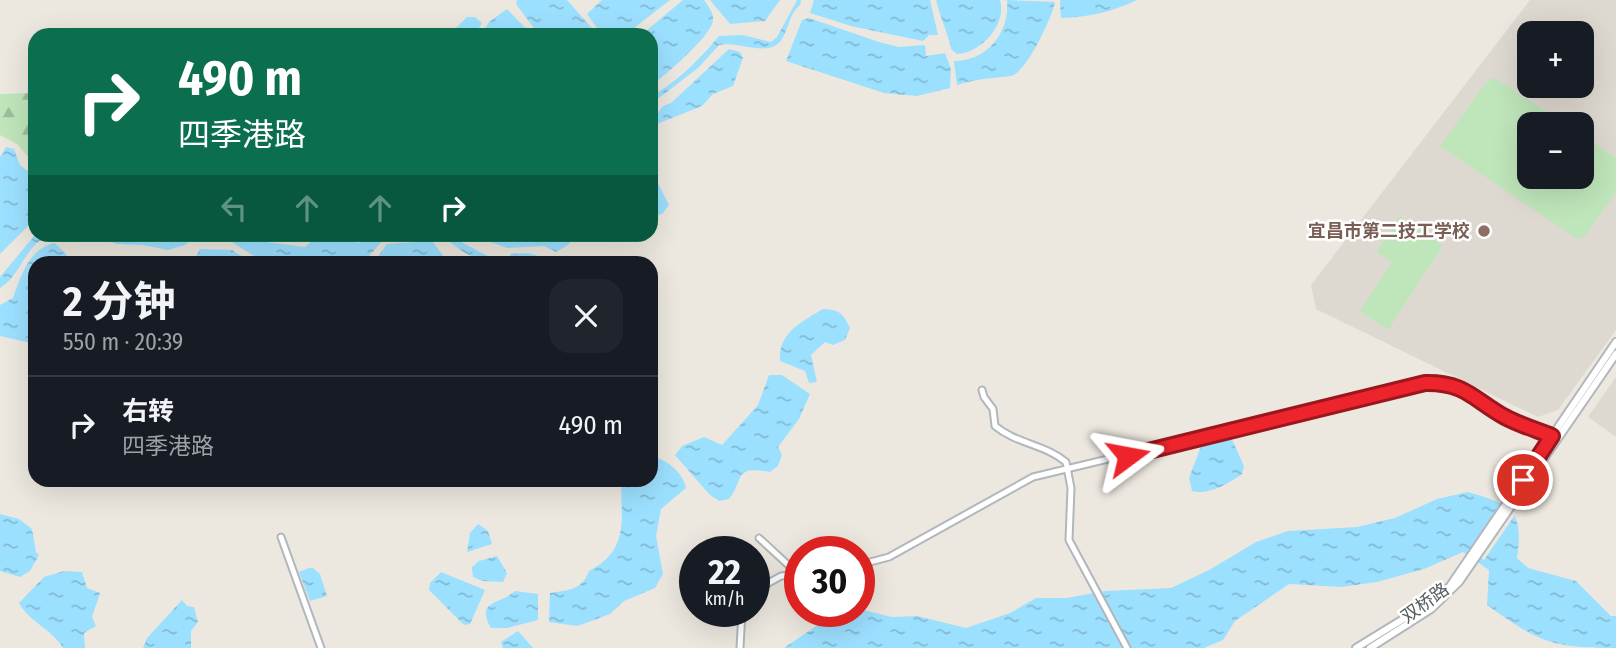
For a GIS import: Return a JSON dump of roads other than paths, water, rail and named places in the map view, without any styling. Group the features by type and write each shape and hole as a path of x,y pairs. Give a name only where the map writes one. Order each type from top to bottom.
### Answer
{"street":[{"path":"1370,648 1444,599 1483,545 1616,342"},
{"path":"1510,504 1616,354"},
{"path":"875,561 890,557 1033,477 1425,383 1455,385 1506,418 1552,436"},
{"path":"982,390 993,408 995,426 1011,438 1044,446 1066,462 1069,468 1069,540 1127,648"},
{"path":"281,537 321,648"},
{"name":"双桥路","path":"1356,648 1439,597 1483,545"},
{"path":"770,548 784,560"},
{"path":"740,648 741,627"}],"water":[{"path":"517,0 567,0 592,28 534,28 516,4"},
{"path":"602,0 670,0 634,28 597,28 587,14"},
{"path":"683,0 704,0 713,15 711,27 705,36 658,80 658,28 649,28"},
{"path":"710,0 780,0 765,21 730,24"},
{"path":"797,0 801,0 777,45 762,48 719,45 698,68 658,99 658,92 688,69 719,36 743,35 771,42 777,37"},
{"path":"814,0 930,0 938,35 929,35 923,41 851,26 810,13"},
{"path":"936,0 1000,0 1000,19 983,43 975,49 957,54 951,49"},
{"path":"1007,0 1055,2 1031,55 1017,73 1011,76 957,85 954,61 977,56 994,43 1005,23"},
{"path":"1060,0 1137,0 1100,13 1061,18"},
{"path":"507,9 525,28 486,28 489,22"},
{"path":"467,17 475,17 482,23 479,28 456,28"},
{"path":"809,18 899,47 925,45 926,56 945,53 951,69 950,88 917,96 884,93 786,61 802,20"},
{"path":"729,49 740,52 743,58 733,86 713,94 702,106 658,124 658,112 663,106 671,103"},
{"path":"6,147 14,149 20,165 28,171 28,226 0,254 0,157"},
{"path":"658,184 669,205 658,216"},
{"path":"29,242 38,242 14,275 0,288 0,277"},
{"path":"110,242 189,242 168,250"},
{"path":"232,242 266,242 305,247 311,242 381,242 369,256 254,256"},
{"path":"433,242 443,256 378,256 387,244"},
{"path":"451,242 461,242 488,256 472,256"},
{"path":"491,242 570,242 556,252 544,246 507,248"},
{"path":"55,243 67,256 33,256"},
{"path":"200,249 232,250 241,256 196,256"},
{"path":"528,253 538,256 510,256"},
{"path":"27,264 28,342 0,336 0,305 13,298"},
{"path":"823,309 840,313 850,328 845,340 833,345 825,342 811,355 817,382 809,383 805,371 780,361 780,351 787,335 793,329"},
{"path":"769,375 782,375 810,394 799,419 778,447 782,455 778,466 770,472 745,472 729,499 719,501 709,494 675,455 682,446 704,437 722,445 758,405"},
{"path":"1231,437 1244,466 1242,474 1211,490 1192,491 1189,478 1201,446"},
{"path":"658,459 673,467 686,488 661,509 656,536 663,574 655,588 624,601 610,614 577,626 549,622 550,593 569,590 583,582 589,571 611,553 617,543 622,521 621,487 658,487"},
{"path":"1468,492 1505,506 1516,519 1519,542 1517,558 1528,568 1576,581 1611,616 1616,616 1616,648 1560,644 1520,627 1487,605 1489,570 1463,552 1424,569 1377,582 1341,587 1289,584 1235,621 1223,640 1204,648 784,648 815,627 875,627 875,613 892,617 917,616 966,628 1010,613 1036,598 1067,598 1105,591 1171,588 1209,570 1256,542 1288,531 1357,527 1395,518 1437,499"},
{"path":"0,514 19,519 32,529 36,552 39,555 30,571 20,577 0,571"},
{"path":"478,524 488,531 492,544 467,552 470,533"},
{"path":"497,556 507,573 503,582 482,581 473,577 472,567 479,561"},
{"path":"309,568 320,574 327,596 310,601 299,572"},
{"path":"64,571 82,572 87,588 100,593 92,617 96,626 84,633 85,648 63,648 19,603 44,577"},
{"path":"441,572 485,590 470,624 464,625 429,590 430,583"},
{"path":"515,591 538,594 538,620 507,628 491,628 487,619 488,608"},
{"path":"182,600 187,606 194,607 198,622 191,631 191,648 143,648 147,638"},
{"path":"518,631 533,648 503,648 501,642"}],"place":[{"name":"宜昌市第二技工学校","path":"1484,231"}]}
